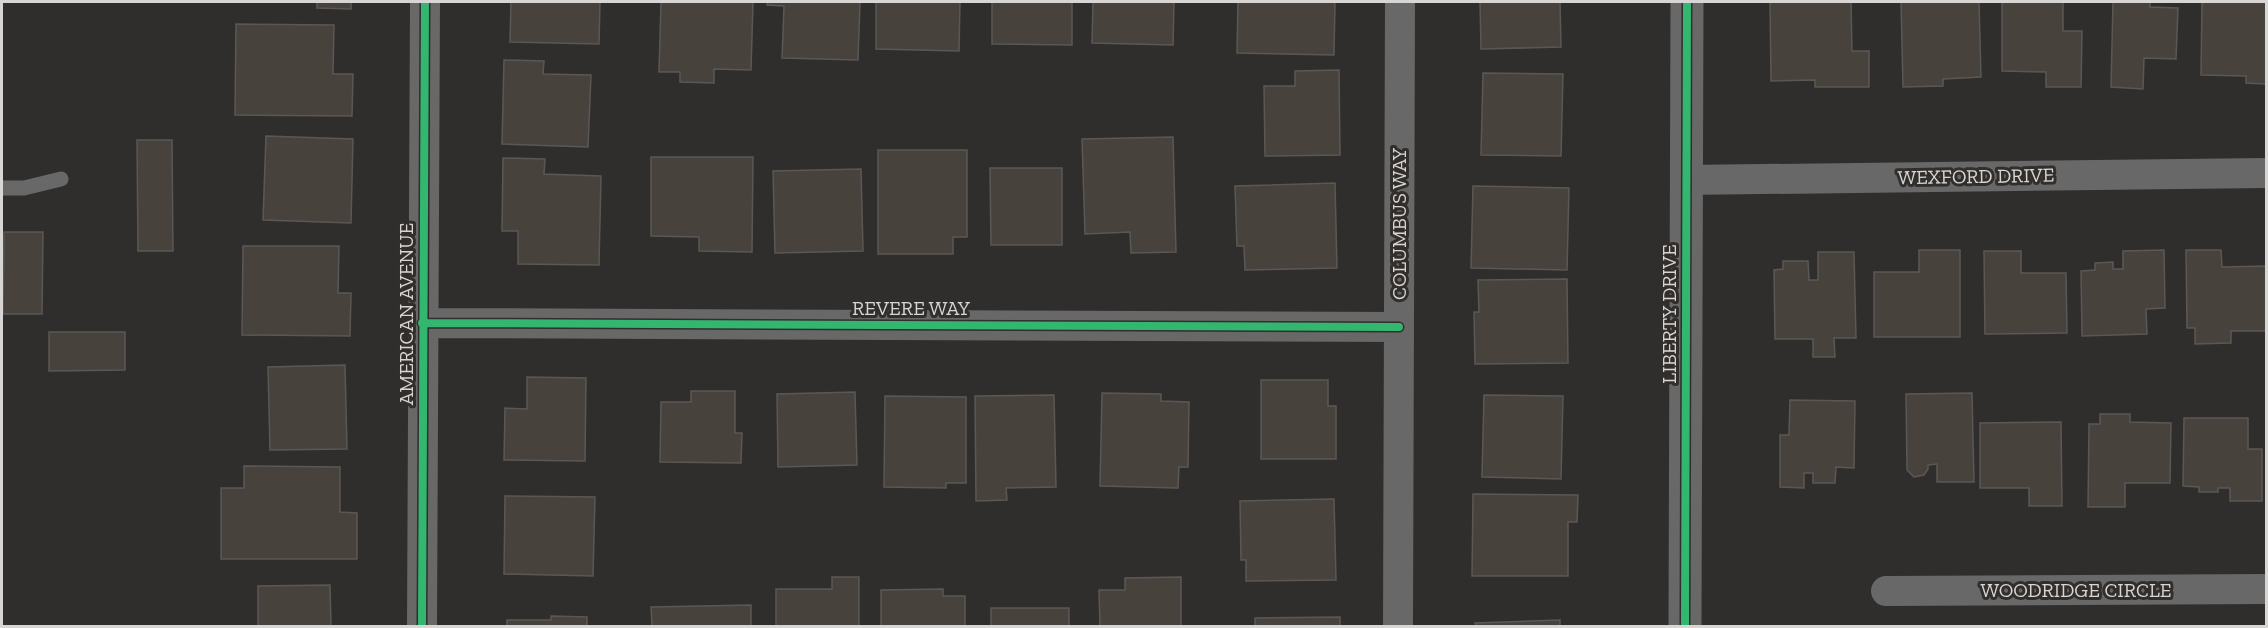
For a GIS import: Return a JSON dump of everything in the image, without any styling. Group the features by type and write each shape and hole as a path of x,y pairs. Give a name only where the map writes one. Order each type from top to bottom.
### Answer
{"street":[{"name":"AMERICAN AVENUE","path":"422,627 425,2"},
{"name":"COLUMBUS WAY","path":"1398,627 1400,2"},
{"name":"LIBERTY DRIVE","path":"1685,627 1687,2"},
{"name":"WEXFORD DRIVE","path":"1685,180 2266,173"},
{"name":"REVERE WAY","path":"422,323 1399,327"},
{"name":"WOODRIDGE CIRCLE","path":"1886,591 2266,589"}],"lane":[{"path":"2,188 24,188 61,179"}],"building":[{"path":"317,2 351,2 351,9 317,8"},
{"path":"511,2 600,2 599,44 510,42"},
{"path":"661,2 753,2 751,70 714,69 714,83 680,82 680,72 659,72"},
{"path":"768,2 860,2 858,60 782,58 784,6 767,5"},
{"path":"876,2 960,2 959,51 876,49"},
{"path":"992,2 1072,2 1072,45 992,44"},
{"path":"1093,2 1174,2 1173,45 1092,43"},
{"path":"1238,2 1335,2 1334,55 1237,53"},
{"path":"1480,2 1560,2 1561,47 1481,49"},
{"path":"1770,2 1851,2 1852,51 1869,51 1869,87 1815,87 1815,80 1771,81"},
{"path":"1901,2 1979,2 1981,77 1943,79 1943,86 1903,87"},
{"path":"2002,2 2063,2 2063,31 2082,31 2081,87 2046,87 2046,72 2002,71"},
{"path":"2113,2 2150,2 2150,7 2178,8 2176,59 2144,58 2143,89 2111,87"},
{"path":"2202,2 2266,2 2266,84 2246,83 2246,76 2201,75"},
{"path":"236,24 334,25 333,74 353,74 352,116 235,115"},
{"path":"504,60 544,61 543,74 591,75 588,147 502,144"},
{"path":"1339,70 1340,155 1265,156 1264,86 1295,86 1295,71"},
{"path":"1483,73 1563,74 1561,156 1481,155"},
{"path":"266,136 353,139 351,223 263,220"},
{"path":"1173,137 1176,252 1131,253 1130,232 1085,234 1082,139"},
{"path":"137,140 172,140 173,251 138,251"},
{"path":"878,150 967,150 967,237 953,237 953,254 878,254"},
{"path":"651,157 753,157 752,252 699,251 699,237 651,236"},
{"path":"503,158 545,159 544,174 601,176 599,265 518,264 518,231 502,231"},
{"path":"990,168 1062,168 1062,245 991,245"},
{"path":"861,169 863,251 775,253 773,171"},
{"path":"1335,183 1337,268 1245,270 1244,246 1237,246 1235,186"},
{"path":"1473,186 1569,188 1567,270 1471,268"},
{"path":"4,232 43,232 42,314 3,314"},
{"path":"243,246 339,246 338,293 351,293 350,336 242,335"},
{"path":"1919,250 1960,250 1960,337 1874,337 1874,272 1919,272"},
{"path":"2164,250 2165,308 2146,309 2147,334 2082,336 2081,271 2095,270 2095,263 2113,262 2113,269 2123,269 2123,251"},
{"path":"2186,250 2221,250 2222,267 2266,266 2266,331 2231,331 2231,343 2195,344 2195,328 2187,328"},
{"path":"1984,251 2021,251 2021,273 2066,273 2067,333 1985,334"},
{"path":"1818,252 1854,252 1856,338 1834,338 1835,357 1813,357 1813,339 1775,339 1774,270 1783,269 1783,261 1808,261 1809,280 1818,280"},
{"path":"1567,279 1568,363 1475,364 1474,312 1479,312 1478,280"},
{"path":"49,332 125,332 125,370 49,371"},
{"path":"345,365 347,449 270,450 268,367"},
{"path":"527,377 586,378 585,461 504,460 505,408 527,409"},
{"path":"1261,380 1328,380 1328,406 1336,406 1336,459 1261,459"},
{"path":"691,391 735,391 735,433 742,433 741,463 660,462 661,402 691,402"},
{"path":"855,392 857,465 778,467 777,394"},
{"path":"1102,393 1161,394 1161,401 1189,402 1188,467 1179,467 1178,488 1100,486"},
{"path":"1972,393 1974,482 1937,482 1937,464 1928,465 1924,475 1914,477 1907,470 1906,394"},
{"path":"1054,395 1056,487 1006,488 1007,500 976,501 975,396"},
{"path":"1484,395 1563,396 1561,479 1482,477"},
{"path":"885,396 966,397 966,483 946,483 946,488 884,487"},
{"path":"1790,400 1855,401 1854,468 1836,467 1835,483 1813,483 1813,473 1804,473 1804,488 1780,487 1780,435 1789,435"},
{"path":"2100,414 2130,414 2130,422 2171,423 2170,483 2125,483 2125,507 2088,507 2089,424 2100,424"},
{"path":"2184,418 2248,418 2248,449 2262,449 2262,501 2230,501 2230,488 2218,488 2218,492 2199,492 2199,487 2183,486"},
{"path":"2061,422 2062,506 2029,506 2029,488 1980,488 1980,423"},
{"path":"244,466 340,467 340,512 357,513 357,559 221,559 221,488 244,488"},
{"path":"1473,494 1578,495 1577,522 1568,522 1568,576 1472,576"},
{"path":"505,496 595,497 593,576 504,574"},
{"path":"1334,499 1336,580 1246,581 1246,560 1241,560 1240,501"},
{"path":"832,577 859,577 859,626 776,626 776,589 832,589"},
{"path":"1181,577 1181,626 1100,626 1099,590 1125,590 1125,578"},
{"path":"330,585 331,626 258,626 258,586"},
{"path":"943,589 943,596 965,596 965,626 881,626 881,590"},
{"path":"751,605 751,626 652,626 651,607"},
{"path":"991,608 1069,608 1069,626 991,626"},
{"path":"551,616 587,617 587,626 507,626 507,620 551,620"},
{"path":"1340,617 1340,626 1255,626 1255,618"},
{"path":"1560,620 1560,626 1476,626 1475,623"}],"cycle path":[{"path":"422,626 425,2"},
{"path":"1685,626 1687,2"},
{"path":"422,323 1399,327"}]}
